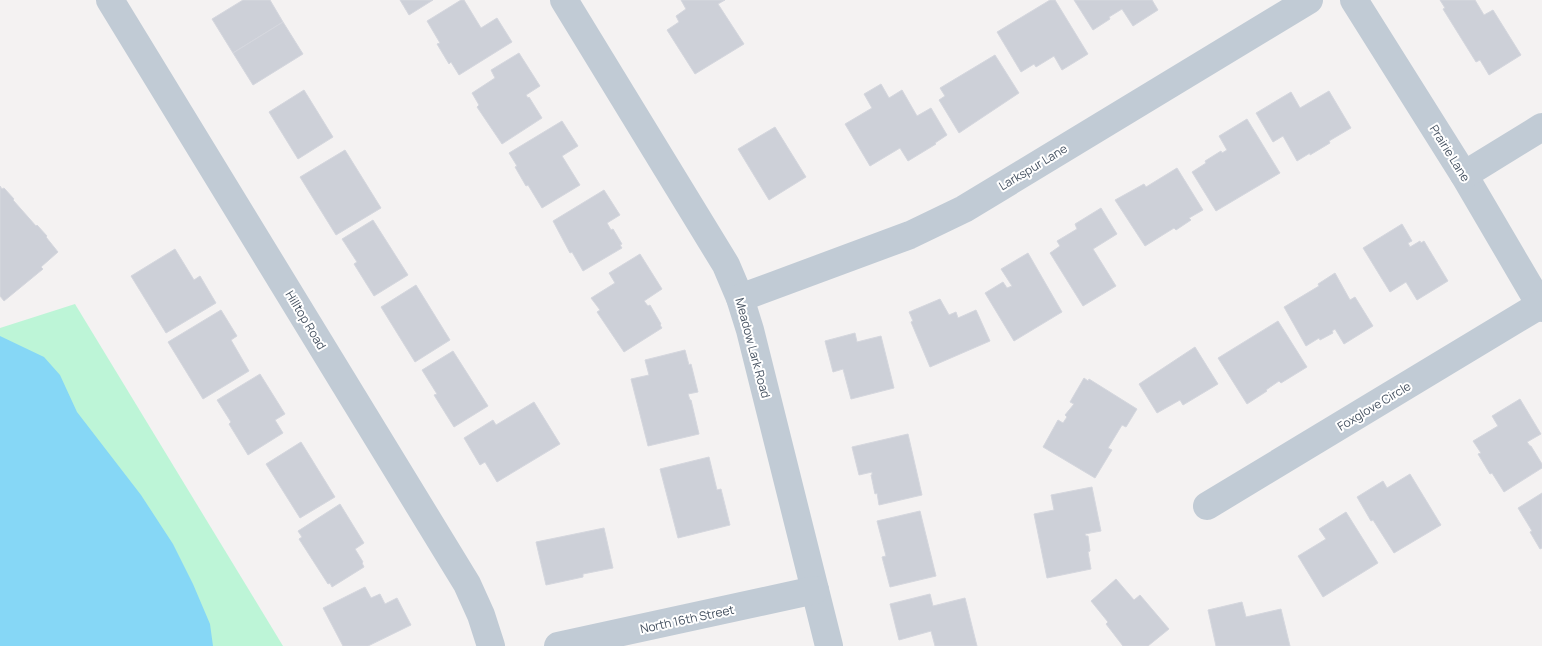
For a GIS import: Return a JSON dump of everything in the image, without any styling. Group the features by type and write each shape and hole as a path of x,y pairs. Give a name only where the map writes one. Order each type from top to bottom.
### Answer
{"street":[{"name":"Hilltop Road","path":"110,0 467,584 481,615 491,646"},
{"name":"Meadow Lark Road","path":"564,0 726,265 740,298 753,339 829,646"},
{"name":"Larkspur Lane","path":"740,298 910,235 964,208 1309,0"},
{"name":"Prairie Lane","path":"1354,0 1464,175 1541,306"},
{"path":"1464,175 1542,127"},
{"name":"Foxglove Circle","path":"1207,506 1541,306"},
{"name":"North 16th Street","path":"558,646 815,590"}],"green space":[{"path":"75,304 283,646 0,646 0,328"}],"water":[{"path":"0,336 44,357 60,375 77,412 141,495 173,544 210,624 213,646 0,646"}],"building":[{"path":"243,0 270,0 283,22 233,53 212,19"},
{"path":"400,0 433,0 409,15"},
{"path":"464,0 481,28 497,18 512,42 459,75 451,62 449,64 437,44 440,43 427,21"},
{"path":"681,0 725,0 718,4 744,44 695,74 667,30 679,22 676,16 686,9"},
{"path":"1050,0 1055,0 1088,54 1062,70 1054,56 1036,67 1034,64 1021,72 997,32"},
{"path":"1074,0 1152,0 1158,10 1133,26 1122,9 1093,30"},
{"path":"1440,0 1475,0 1484,15 1493,10 1521,55 1489,75 1480,60 1476,62 1443,9 1445,8"},
{"path":"283,22 303,54 253,85 233,53"},
{"path":"519,53 540,86 526,95 542,118 502,144 477,107 479,105 472,93 495,78 491,70"},
{"path":"995,55 1019,93 959,133 939,100 945,96 940,88"},
{"path":"881,84 889,98 902,90 917,116 931,108 947,135 908,161 900,148 870,166 845,124 872,108 864,94"},
{"path":"304,90 333,137 298,159 269,112"},
{"path":"1329,91 1351,128 1329,141 1330,143 1297,161 1283,136 1273,142 1256,113 1291,92 1300,108"},
{"path":"1247,119 1280,173 1216,211 1192,172 1206,163 1205,161 1221,151 1222,153 1227,150 1219,136"},
{"path":"562,121 578,146 562,156 580,185 542,208 528,185 526,186 509,153"},
{"path":"775,127 806,177 769,200 738,149"},
{"path":"345,150 381,208 336,235 300,177"},
{"path":"1177,168 1203,210 1189,218 1191,220 1176,230 1174,228 1145,246 1115,200 1144,184 1146,187"},
{"path":"0,186 2,189 4,188 36,226 47,236 58,252 41,267 43,269 4,301 0,296"},
{"path":"604,190 620,215 607,223 622,244 620,245 622,248 583,271 572,252 570,253 553,221"},
{"path":"1101,208 1117,234 1093,249 1116,286 1083,306 1050,253 1060,246 1057,241 1077,229 1075,224"},
{"path":"373,220 408,275 374,296 354,264 357,262 342,239"},
{"path":"1402,224 1412,241 1408,243 1410,247 1420,241 1421,243 1424,241 1448,281 1417,300 1406,282 1390,292 1363,248"},
{"path":"175,249 194,280 200,276 216,303 166,333 131,276"},
{"path":"1028,253 1062,312 1014,341 985,293 1003,282 1007,288 1012,286 1001,269"},
{"path":"640,254 662,289 644,301 648,306 650,305 662,328 624,352 597,312 600,310 591,298 615,283 609,273"},
{"path":"1335,273 1350,300 1355,297 1373,326 1344,344 1335,329 1332,331 1333,333 1320,340 1319,338 1306,346 1284,307 1319,286 1318,284"},
{"path":"416,285 450,340 415,362 381,307"},
{"path":"940,299 949,315 956,312 958,318 976,310 990,341 930,367 911,322 913,321 909,312"},
{"path":"221,310 237,336 231,340 249,371 203,399 168,342"},
{"path":"1278,321 1307,367 1281,383 1279,381 1247,404 1218,358"},
{"path":"855,333 857,342 881,336 894,388 851,399 843,369 833,372 825,341"},
{"path":"1195,347 1218,384 1183,405 1180,400 1157,413 1139,384"},
{"path":"685,350 689,365 691,364 698,392 688,394 699,434 648,446 631,379 649,375 645,360"},
{"path":"453,351 488,406 454,427 434,395 437,394 422,370"},
{"path":"260,374 285,414 275,420 283,433 248,455 217,400"},
{"path":"1084,378 1088,381 1089,379 1137,409 1126,427 1122,425 1108,448 1112,450 1095,478 1043,447 1058,420 1063,423 1067,417 1065,415 1074,404 1070,402"},
{"path":"1520,399 1541,434 1527,442 1542,464 1542,468 1504,492 1492,473 1490,474 1478,454 1481,453 1473,441 1498,426 1492,416"},
{"path":"534,402 560,444 497,482 485,462 480,465 464,438 493,420 496,425"},
{"path":"908,434 922,495 879,505 877,493 875,494 872,472 859,475 852,447"},
{"path":"301,442 335,497 300,518 266,464"},
{"path":"709,457 717,490 721,489 730,525 678,538 660,469"},
{"path":"1410,474 1441,525 1394,553 1373,520 1371,521 1357,497 1383,481 1387,488"},
{"path":"1092,487 1101,531 1085,534 1088,536 1091,569 1047,578 1034,514 1054,510 1051,495"},
{"path":"1542,493 1542,548 1540,549 1518,508"},
{"path":"340,504 364,543 355,549 364,567 332,587 330,583 328,584 299,539 302,537 298,531"},
{"path":"920,511 936,576 890,587 882,557 886,556 877,521"},
{"path":"1346,512 1378,563 1323,597 1298,556 1326,539 1319,529"},
{"path":"604,528 613,568 583,574 583,577 546,585 536,542"},
{"path":"1116,579 1134,600 1140,595 1169,629 1148,646 1123,646 1106,624 1108,622 1091,601"},
{"path":"365,587 371,598 380,594 385,604 397,598 411,625 368,646 343,646 323,608"},
{"path":"930,594 933,606 965,598 977,646 935,646 931,631 899,640 890,604"},
{"path":"1242,602 1246,617 1281,609 1290,646 1216,646 1208,610"}]}
